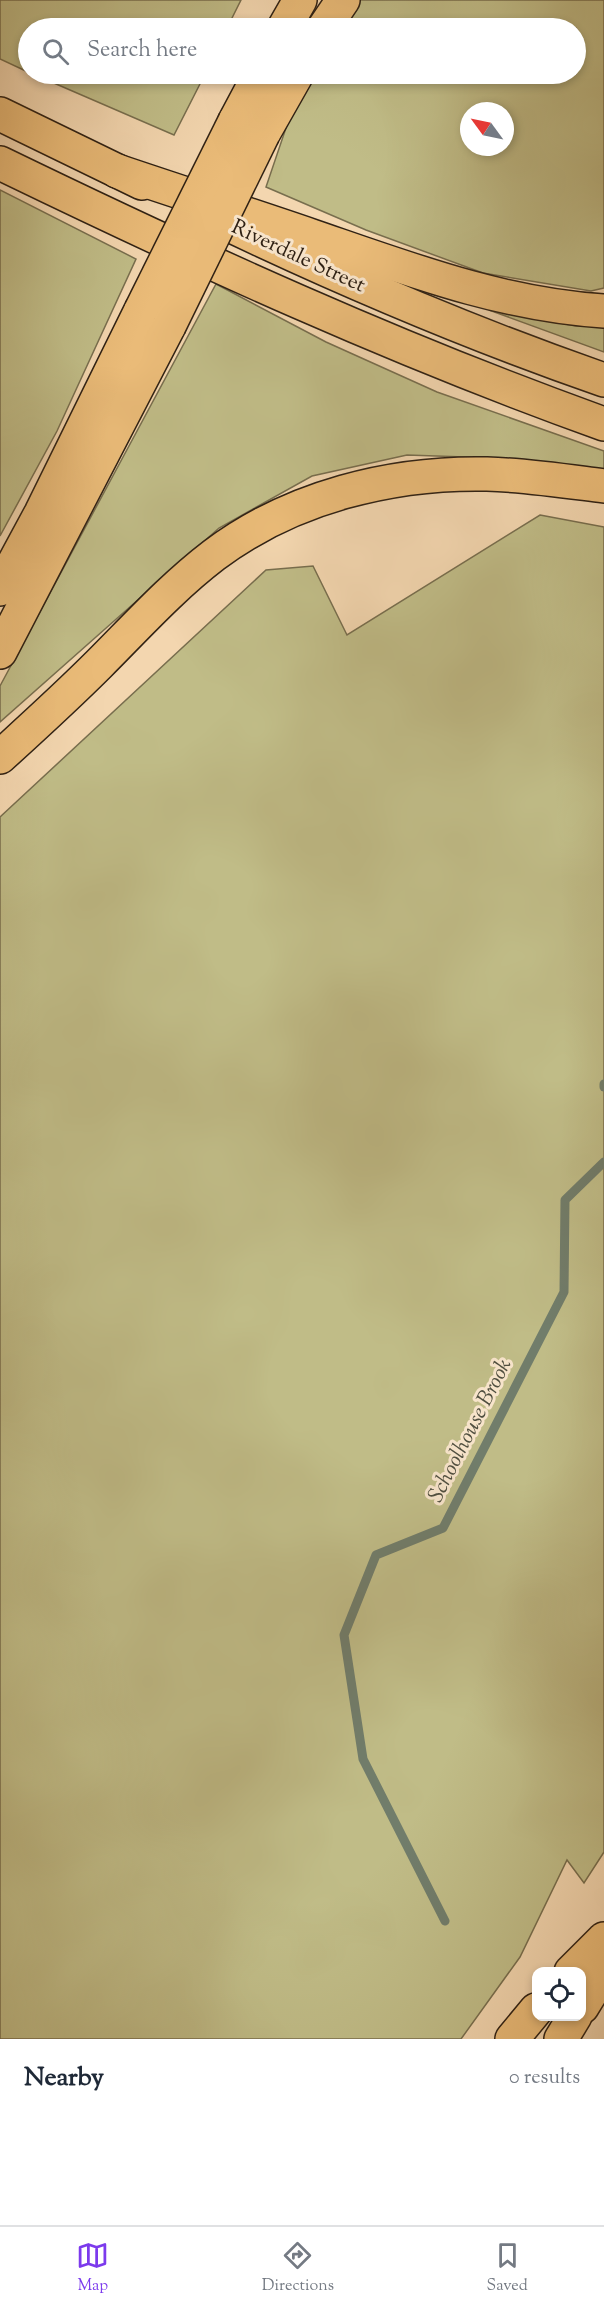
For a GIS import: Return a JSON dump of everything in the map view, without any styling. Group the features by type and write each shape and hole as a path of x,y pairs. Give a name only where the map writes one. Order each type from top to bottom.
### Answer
{"main road":[{"path":"290,18 300,0"},
{"path":"331,18 343,0"},
{"path":"0,652 169,326 249,127 258,84"},
{"path":"0,589 41,513 141,309 249,127 288,84"},
{"name":"Riverdale Street","path":"0,114 340,278 454,326 604,380"},
{"name":"Riverdale Street","path":"0,163 283,296 501,387 604,424"},
{"path":"117,171 430,277 530,302 568,309 604,311"},
{"path":"0,758 190,575 214,555 242,537 302,506 358,488 442,475 526,476 604,486"},
{"path":"576,1967 604,1938"},
{"path":"586,2000 604,1971"},
{"path":"512,2039 532,2016"},
{"path":"561,2039 572,2021"}],"shaded area":[{"path":"0,0 241,0 232,18 18,18 18,67 0,59"},
{"path":"360,0 604,0 604,288 591,291 483,273 366,230 266,187 288,122 309,84 586,84 586,18 348,18"},
{"path":"56,84 200,84 174,135"},
{"path":"0,190 136,259 57,431 0,536"},
{"path":"216,284 326,342 437,392 604,451 604,474 494,458 407,455 312,476 219,528 0,722 0,686"},
{"path":"489,310 576,326 604,326 604,352"},
{"path":"540,515 604,527 604,1852 584,1883 567,1860 520,1957 461,2039 0,2039 0,817 266,570 313,566 347,635"}],"waterway":[{"name":"Schoolhouse Brook","path":"445,1921 363,1759 344,1635 376,1555 443,1528 564,1292 565,1200 604,1162"}]}
